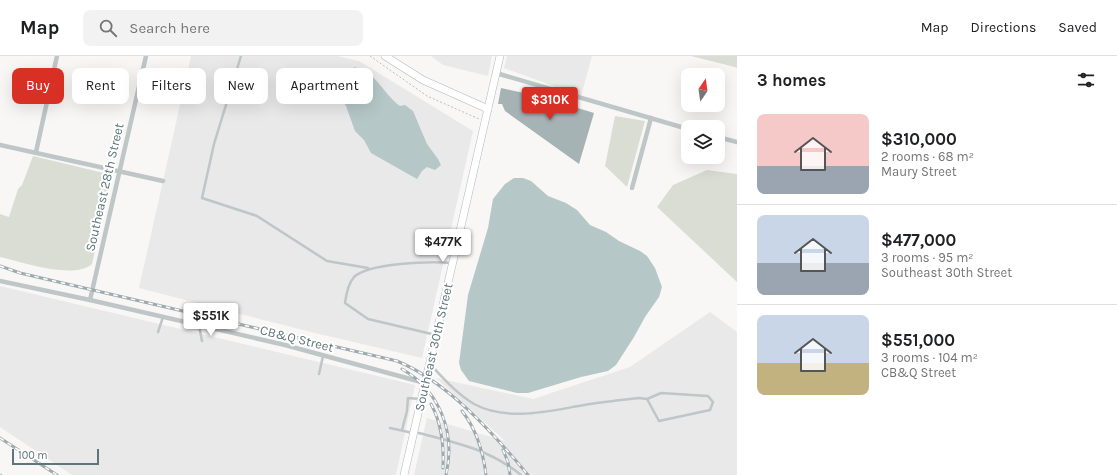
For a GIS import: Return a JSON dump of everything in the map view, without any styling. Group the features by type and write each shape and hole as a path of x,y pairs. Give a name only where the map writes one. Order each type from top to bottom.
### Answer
{"main road":[{"path":"385,56 423,80 488,109"},
{"name":"Southeast 30th Street","path":"404,475 500,56"}],"street":[{"path":"36,152 57,56"},
{"name":"Southeast 28th Street","path":"90,300 146,56"},
{"path":"496,73 681,126"},
{"path":"632,188 651,118"},
{"path":"725,139 737,142"},
{"path":"0,145 163,181"},
{"name":"CB&Q Street","path":"0,281 199,325 425,383"}],"lane":[{"path":"241,56 214,144 202,198 257,216 327,261 368,268 435,261 453,263"},
{"path":"368,268 353,278 346,293 345,303 368,319 436,335"},
{"path":"158,332 163,317"},
{"path":"199,325 202,341"},
{"path":"319,374 323,356"},
{"path":"429,363 449,385 467,399 488,410 501,412 548,412 585,405 639,398 647,399 661,393 708,396 713,402 710,410 659,421 647,399"},
{"path":"402,430 407,412 408,398 421,400"},
{"path":"390,428 414,432 482,451 502,461 521,475"}],"path":[{"path":"370,56 427,96 485,122"}],"shaded area":[{"path":"191,56 337,56 359,61 370,68 276,68 276,104 373,104 373,70 473,131 422,358 315,333 139,288 180,104 206,104 206,68 188,68"},
{"path":"431,56 492,56 488,76 443,65"},
{"path":"507,56 592,56 581,96 504,68"},
{"path":"691,56 737,56 737,68 731,66"},
{"path":"373,77 394,101 400,106 405,105 413,111 427,144 441,165 435,170 427,167 422,171 417,179 371,153 364,140 355,131 345,104 373,104"},
{"path":"615,116 645,121 627,187 605,166"},
{"path":"33,156 108,174 112,178 92,264 84,268 61,270 34,266 0,257 0,214 9,217 18,189 22,185"},
{"path":"707,170 737,174 737,282 657,207 673,185"},
{"path":"514,178 523,178 531,181 548,196 566,203 577,210 590,225 606,232 647,256 655,268 662,287 659,297 616,365 608,371 581,377 528,393 517,393 469,381 461,370 459,363 468,295 488,228 493,199 505,184"},
{"path":"0,286 415,385 396,475 72,475 0,427"},
{"path":"710,312 737,332 737,475 414,475 427,418 505,441 436,378 533,399 630,367"}],"building":[{"path":"501,88 542,97 594,113 579,164 505,111 502,104 498,104"}],"railway":[{"path":"0,266 20,273 397,361 416,370 452,395 485,426 528,475"},
{"path":"402,369 415,378 426,389 442,414 449,444 449,459 446,475"},
{"path":"431,404 438,419 442,435 443,468"},
{"path":"462,411 475,433 483,458 486,475"},
{"path":"0,438 57,475"},
{"path":"503,450 508,462 510,475"}]}
